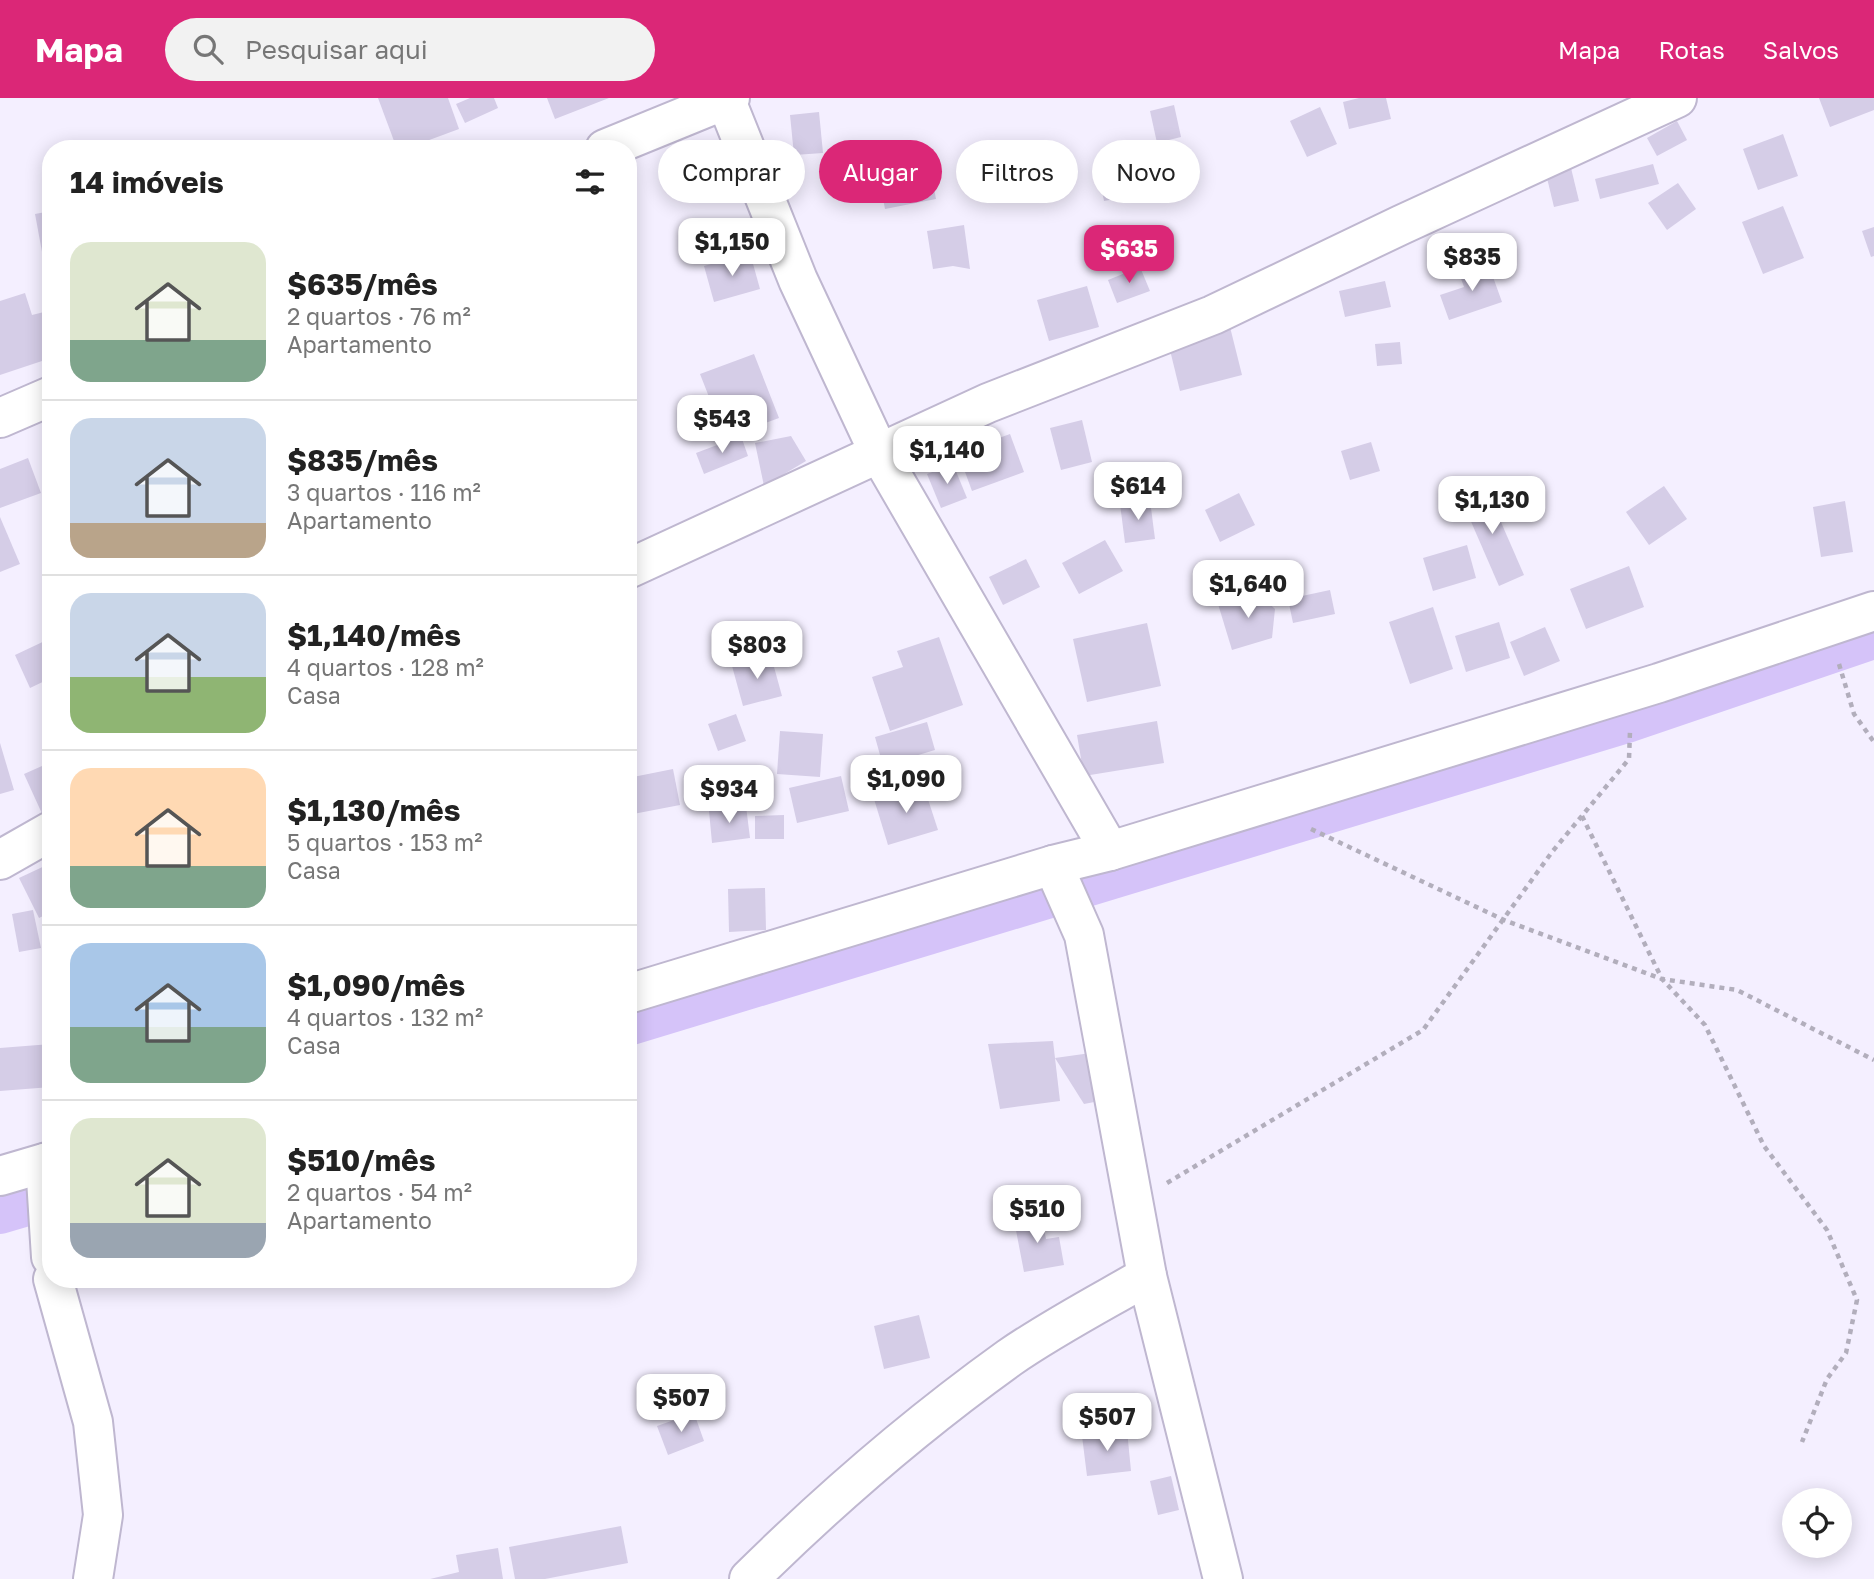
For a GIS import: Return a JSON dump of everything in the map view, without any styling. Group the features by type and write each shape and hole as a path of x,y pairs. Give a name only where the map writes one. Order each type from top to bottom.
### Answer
{"street":[{"path":"637,565 988,403 1213,316 1401,225 1676,98"},
{"path":"627,140 727,99 798,280 879,453 1110,851"},
{"path":"0,418 42,400"},
{"path":"637,991 1053,865 1110,851 1630,691 1874,611"},
{"path":"0,860 42,836"},
{"path":"1053,865 1084,935 1147,1276 1223,1579"},
{"path":"0,1175 42,1164"},
{"path":"749,1579 783,1545 910,1434 1011,1356 1147,1276"},
{"path":"55,1288 93,1422 103,1515 93,1579"}],"path":[{"path":"1828,626 1854,714 1874,742"},
{"path":"1134,1203 1423,1030 1552,852 1629,759 1630,691"},
{"path":"1258,805 1504,920 1662,979 1737,990 1874,1060"},
{"path":"1582,816 1662,979 1705,1026 1764,1146 1827,1230 1857,1300 1846,1353 1827,1378 1802,1442"}],"building":[{"path":"378,98 448,98 459,129 429,140 394,140"},
{"path":"470,98 494,98 498,108 465,123 456,104"},
{"path":"547,98 609,98 555,119"},
{"path":"1359,98 1386,98 1391,119 1349,129 1343,102"},
{"path":"1819,98 1874,98 1874,110 1830,127"},
{"path":"1174,105 1181,137 1156,140 1150,111"},
{"path":"1320,107 1337,144 1307,157 1290,121"},
{"path":"819,112 822,140 819,140 819,153 805,154 805,140 792,140 790,115"},
{"path":"1677,121 1687,140 1657,156 1647,138"},
{"path":"1783,134 1798,176 1758,190 1743,149"},
{"path":"1653,164 1659,184 1600,199 1595,179"},
{"path":"1571,168 1579,201 1554,207 1546,174"},
{"path":"1678,183 1696,209 1667,230 1648,203"},
{"path":"884,203 916,203 885,209"},
{"path":"1783,206 1804,258 1763,274 1742,222"},
{"path":"42,213 42,252 35,214"},
{"path":"964,225 970,269 953,266 933,269 927,231"},
{"path":"1874,227 1874,256 1871,257 1862,231"},
{"path":"750,253 760,289 714,302 704,266"},
{"path":"1488,263 1502,302 1449,320 1440,295 1464,287 1459,273"},
{"path":"1140,267 1150,291 1117,303 1108,280"},
{"path":"1385,281 1391,307 1345,317 1339,291"},
{"path":"1087,286 1099,327 1049,341 1037,300"},
{"path":"25,293 32,315 42,312 42,361 0,375 0,301"},
{"path":"1230,327 1242,375 1180,391 1168,342"},
{"path":"1400,342 1402,364 1377,366 1375,344"},
{"path":"754,354 779,418 757,426 754,418 722,430 700,374"},
{"path":"1082,420 1092,462 1061,470 1050,428"},
{"path":"1010,434 1024,472 972,491 958,453"},
{"path":"741,436 748,456 704,474 696,453"},
{"path":"791,436 806,461 764,486 755,443"},
{"path":"1371,442 1380,471 1350,480 1341,451"},
{"path":"28,458 41,493 0,508 0,469"},
{"path":"953,464 967,498 941,508 927,474"},
{"path":"1664,486 1687,519 1649,545 1626,512"},
{"path":"1487,490 1524,575 1499,586 1459,494"},
{"path":"1239,493 1255,525 1220,542 1205,510"},
{"path":"1150,500 1155,539 1125,543 1120,504"},
{"path":"1845,501 1853,552 1821,557 1813,507"},
{"path":"0,517 20,564 0,572"},
{"path":"1105,540 1123,571 1079,594 1062,563"},
{"path":"1467,545 1476,578 1433,591 1423,558"},
{"path":"1026,559 1040,587 1003,605 989,577"},
{"path":"1629,566 1644,607 1586,629 1570,589"},
{"path":"1330,590 1335,614 1293,623 1288,599"},
{"path":"1258,593 1275,609 1272,638 1232,650 1218,604"},
{"path":"1433,607 1453,669 1410,684 1389,622"},
{"path":"1499,622 1510,658 1466,672 1455,636"},
{"path":"1147,623 1161,686 1087,702 1073,639"},
{"path":"1545,627 1560,661 1524,676 1510,642"},
{"path":"939,637 963,705 890,731 872,677 903,667 897,651"},
{"path":"42,642 42,682 30,688 15,655"},
{"path":"771,656 782,696 743,706 732,666"},
{"path":"736,714 746,741 718,751 708,724"},
{"path":"1157,721 1164,763 1084,776 1077,735"},
{"path":"927,722 935,750 915,756 919,772 887,780 875,737"},
{"path":"780,731 823,734 820,777 777,774"},
{"path":"0,743 14,790 0,794"},
{"path":"42,766 42,814 24,774"},
{"path":"673,769 680,805 637,813 637,776"},
{"path":"841,776 849,811 797,823 789,788"},
{"path":"923,784 938,830 888,845 874,799"},
{"path":"746,806 750,838 712,843 709,811"},
{"path":"784,815 784,839 755,839 755,816"},
{"path":"42,867 42,916 39,918 19,878"},
{"path":"765,888 766,930 729,932 728,889"},
{"path":"33,910 41,948 19,952 12,914"},
{"path":"1053,1041 1060,1101 1000,1109 988,1044"},
{"path":"42,1045 42,1088 0,1091 0,1048"},
{"path":"1105,1051 1115,1098 1084,1104 1055,1058"},
{"path":"1041,1215 1046,1239 1059,1237 1064,1265 1024,1272 1014,1220"},
{"path":"919,1315 930,1358 884,1369 874,1326"},
{"path":"694,1413 704,1441 668,1455 657,1426"},
{"path":"1127,1430 1131,1471 1087,1476 1082,1436"},
{"path":"1171,1476 1179,1510 1158,1515 1150,1481"},
{"path":"621,1526 628,1563 545,1579 515,1579 509,1547"},
{"path":"498,1548 503,1579 430,1579 459,1572 456,1555"}],"waterway":[{"path":"637,1024 1630,723 1874,640"},
{"path":"0,1215 42,1203"}]}
